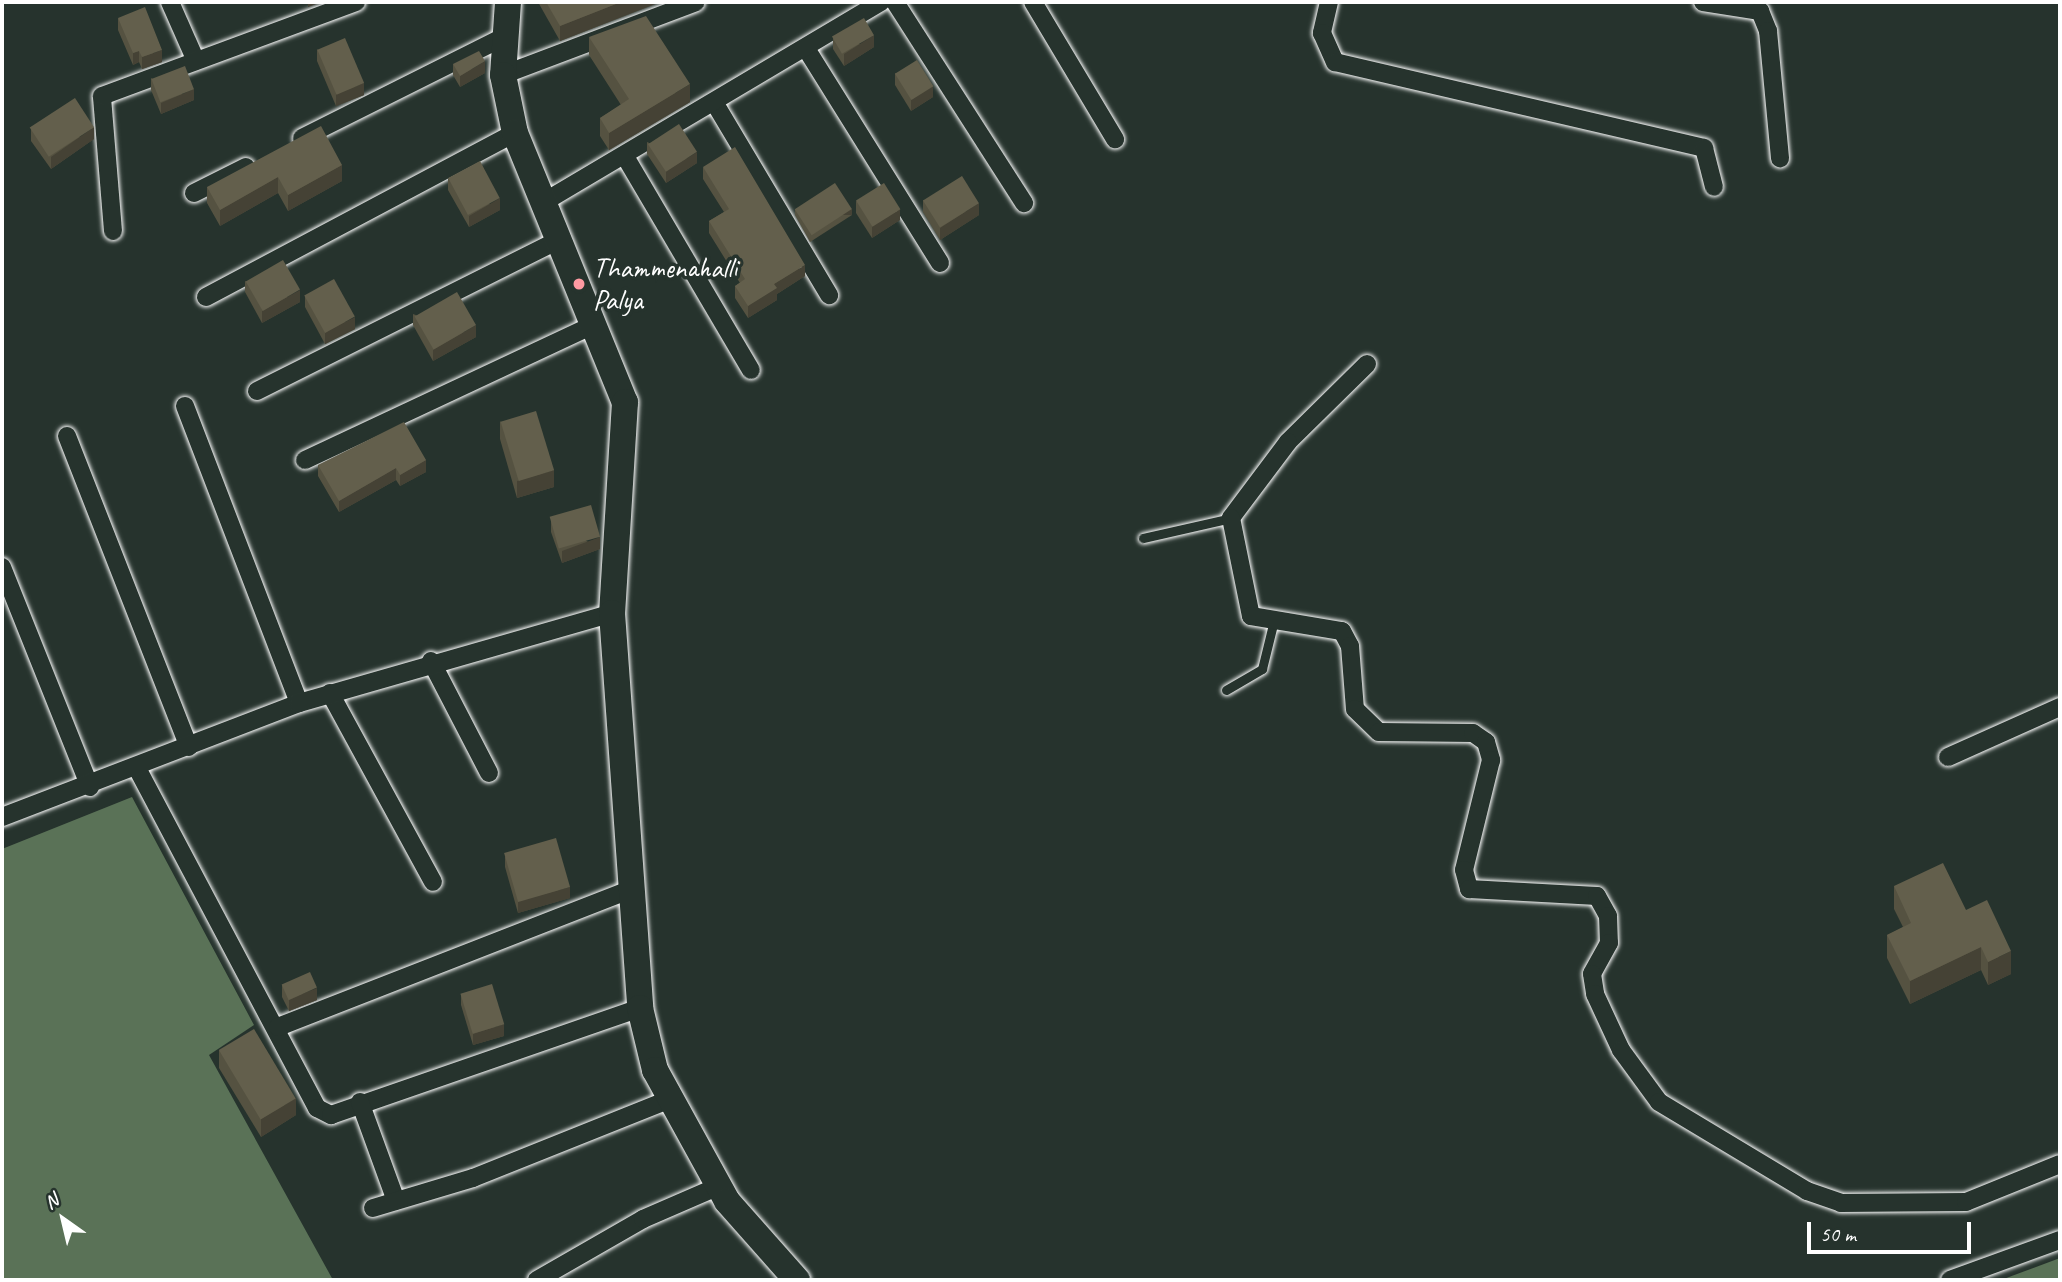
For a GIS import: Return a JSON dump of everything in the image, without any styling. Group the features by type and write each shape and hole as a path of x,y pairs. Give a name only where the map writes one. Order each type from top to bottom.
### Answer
{"street":[{"path":"170,2 196,61"},
{"path":"508,2 503,75 515,133 625,402 612,613 640,1007 655,1070 719,1186 797,1280"},
{"path":"503,75 696,2"},
{"path":"544,202 626,158 714,102 807,50 881,2"},
{"path":"895,2 1024,203"},
{"path":"1033,2 1115,139"},
{"path":"1329,2 1322,33 1335,62 1704,148 1714,187"},
{"path":"1703,2 1763,7 1768,31 1780,158"},
{"path":"113,231 102,96 346,3"},
{"path":"194,193 506,36"},
{"path":"807,50 940,263"},
{"path":"714,102 830,295"},
{"path":"206,297 515,133"},
{"path":"626,158 751,370"},
{"path":"257,391 560,239"},
{"path":"305,460 594,324"},
{"path":"1367,364 1288,442 1231,518 1251,616 1342,631 1350,646 1355,709 1380,732 1473,733 1486,742 1491,760 1464,870 1469,889 1597,895 1608,916 1609,943 1592,974 1595,994 1621,1050 1659,1102 1807,1191 1840,1203 1966,1202 2060,1164"},
{"path":"185,406 299,703"},
{"path":"67,436 189,747"},
{"path":"2,567 90,787"},
{"path":"2,817 90,787 299,703 431,661 612,613"},
{"path":"431,661 489,773"},
{"path":"330,693 433,882"},
{"path":"1948,757 2060,707"},
{"path":"137,768 278,1027 317,1108 331,1115 360,1102 640,1007"},
{"path":"278,1027 632,889"},
{"path":"373,1208 671,1099"},
{"path":"360,1102 396,1201"},
{"path":"537,1280 643,1219 719,1186"},
{"path":"1950,1280 2060,1240"}],"lane":[{"path":"1143,538 1231,518"},
{"path":"1227,690 1262,668 1274,620"}],"green space":[{"path":"132,797 254,1025 209,1055 333,1280 2,1280 2,849"},
{"path":"2060,1258 2060,1280 2001,1280"}],"building":[{"path":"546,2 621,2 560,26"},
{"path":"145,7 162,50 142,57 139,51 133,53 118,18"},
{"path":"646,16 690,84 609,133 600,118 629,99 589,37"},
{"path":"864,18 874,35 842,54 832,36"},
{"path":"345,38 364,83 337,95 317,50"},
{"path":"479,51 485,61 460,76 453,64"},
{"path":"917,60 933,86 911,100 895,74"},
{"path":"185,66 194,89 160,102 151,79"},
{"path":"75,98 94,127 49,157 30,127"},
{"path":"679,124 697,152 666,172 648,144"},
{"path":"321,126 342,165 288,195 278,177 220,210 207,187"},
{"path":"735,147 805,265 774,284 777,288 748,306 735,286 745,279 709,221 729,209 703,167"},
{"path":"480,161 500,198 468,215 448,178"},
{"path":"962,176 979,203 940,228 923,200"},
{"path":"835,183 852,209 812,235 795,209"},
{"path":"884,183 900,209 872,227 856,200"},
{"path":"283,260 300,289 263,311 246,282"},
{"path":"334,279 355,317 325,333 304,295"},
{"path":"457,292 476,325 434,349 415,316"},
{"path":"536,411 554,470 519,481 501,422"},
{"path":"404,422 426,460 400,475 396,468 339,501 318,465"},
{"path":"591,505 600,537 559,549 550,517"},
{"path":"556,838 570,887 518,902 504,853"},
{"path":"1943,863 1966,910 1987,900 2011,951 1988,962 1981,947 1910,981 1887,935 1911,923 1894,886"},
{"path":"310,972 317,988 289,1000 282,985"},
{"path":"492,984 504,1024 473,1034 460,994"},
{"path":"254,1029 296,1098 261,1120 219,1050"}],"place":[{"name":"Thammenahalli Palya","path":"579,284"}]}
